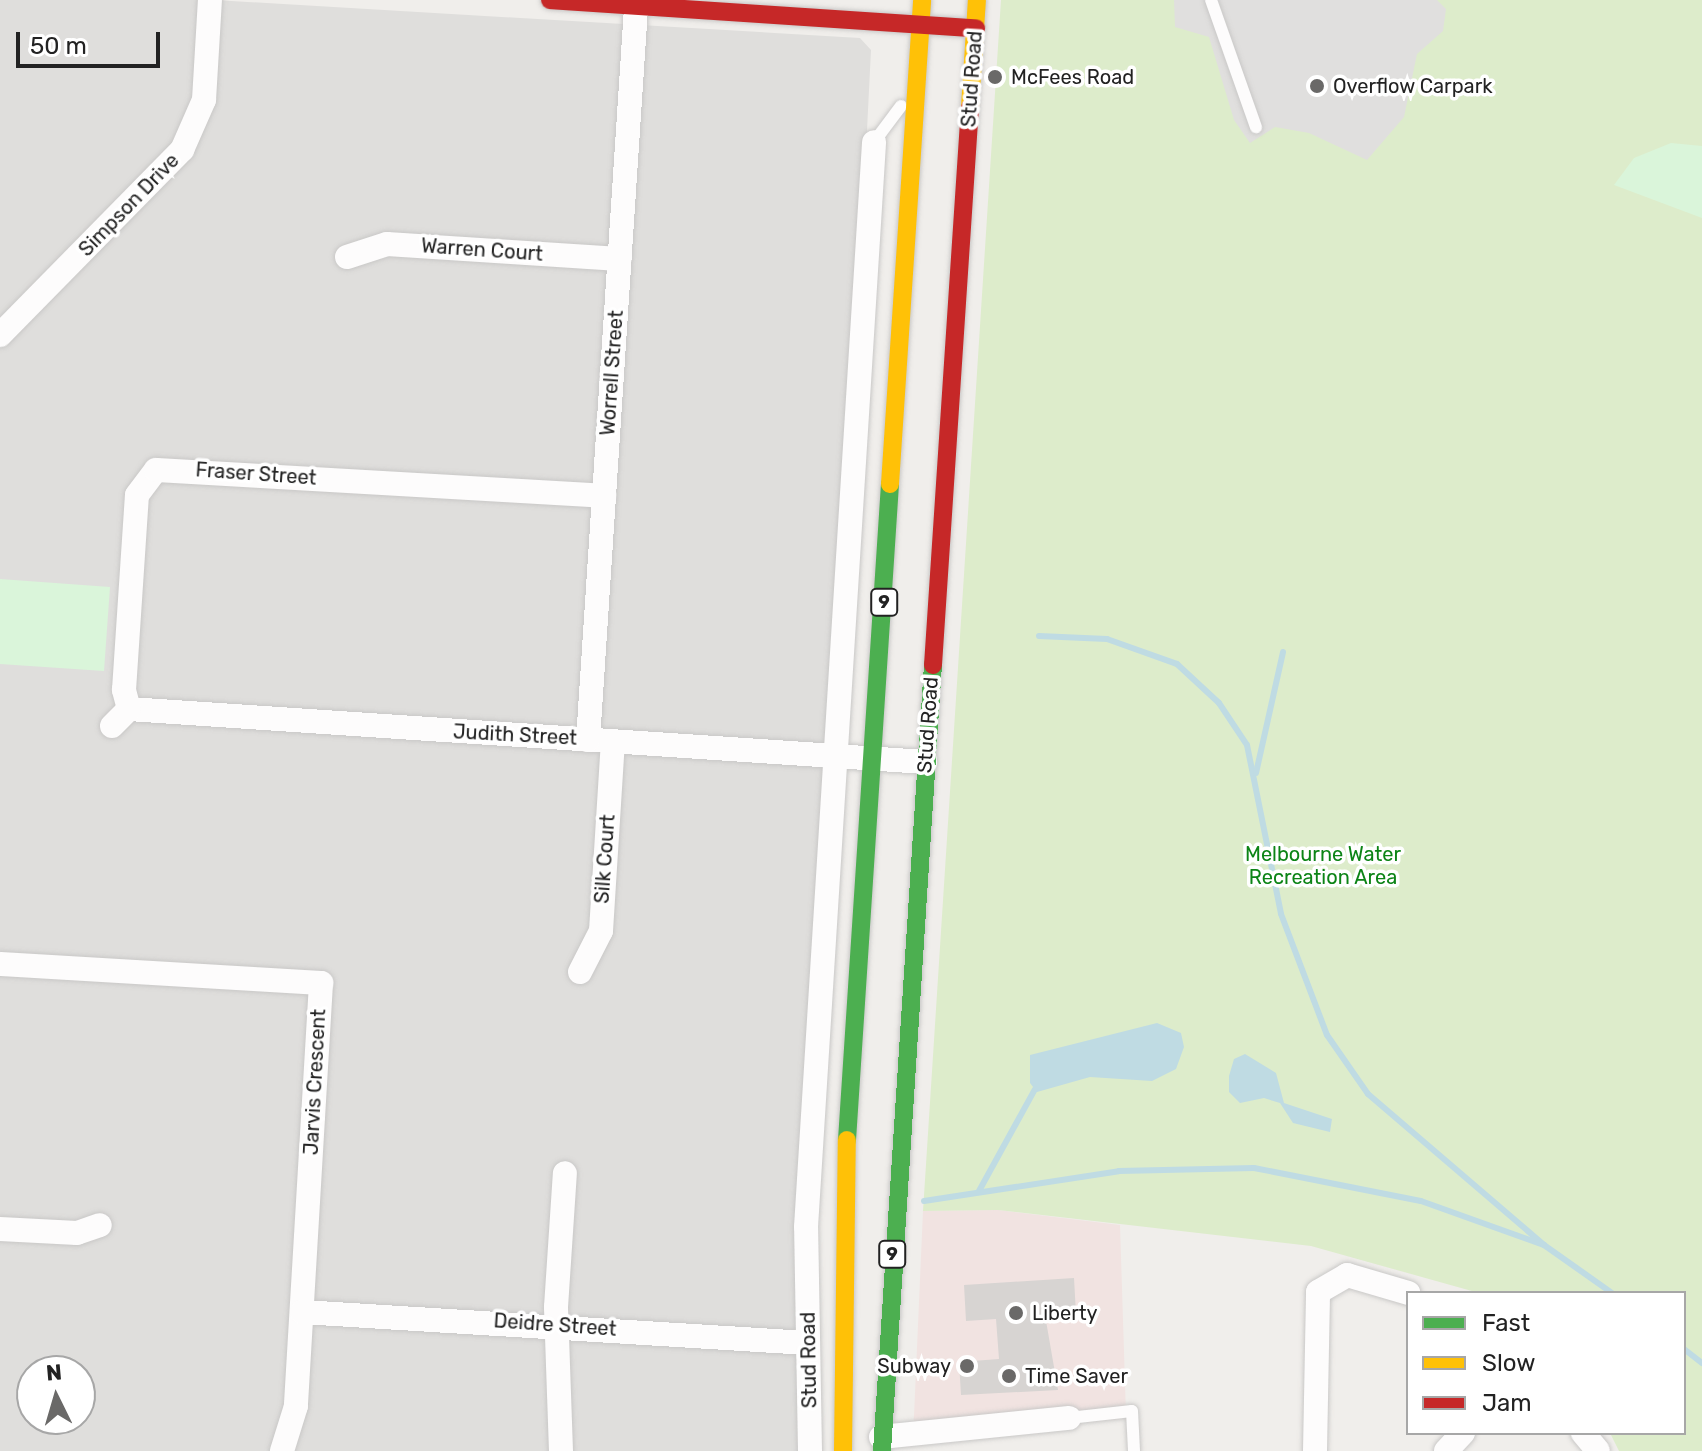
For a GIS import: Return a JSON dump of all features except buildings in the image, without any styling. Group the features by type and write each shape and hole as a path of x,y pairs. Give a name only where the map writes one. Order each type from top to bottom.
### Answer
{"main road":[{"path":"550,0 976,28"},
{"name":"Stud Road","path":"843,1451 844,1179 922,0"},
{"name":"Stud Road","path":"882,1444 977,0"}],"street":[{"name":"Simpson Drive","path":"0,335 182,150 204,100 210,0"},
{"name":"Worrell Street","path":"588,740 636,7"},
{"name":"Stud Road","path":"810,1451 806,1227 874,142"},
{"name":"Warren Court","path":"347,257 387,244 620,259"},
{"name":"Fraser Street","path":"121,718 137,495 156,470 604,496"},
{"name":"Judith Street","path":"121,718 588,740 925,762"},
{"name":"Silk Court","path":"580,972 601,931 613,742"},
{"name":"Jarvis Crescent","path":"0,964 321,983 296,1406 282,1451"},
{"path":"561,1451 559,1324 565,1173"},
{"path":"0,1229 77,1233 100,1225"},
{"path":"1315,1451 1318,1292 1347,1275 1406,1292"},
{"name":"Deidre Street","path":"302,1312 559,1324 808,1343"},
{"path":"882,1444 1069,1418"},
{"path":"1446,1451 1461,1435"},
{"path":"1585,1435 1598,1451"}],"lane":[{"path":"1211,0 1256,127"},
{"name":"Stud Road","path":"874,142 916,86"},
{"path":"862,336 903,306"},
{"path":"1069,1418 1132,1411 1134,1451"}],"shaded area":[{"path":"0,0 215,0 860,38 871,50 801,1451 0,1451"},
{"name":"Overflow Carpark","path":"1174,0 1437,0 1446,9 1443,31 1417,54 1404,117 1367,160 1309,133 1275,127 1250,143 1234,120 1209,37 1175,27"},
{"path":"998,1210 1120,1225 1126,1415 913,1439 923,1211"}],"green space":[{"name":"Melbourne Water Recreation Area","path":"1001,0 1702,0 1702,1451 1619,1451 1611,1435 1686,1435 1686,1291 1472,1291 1311,1246 998,1210 923,1211"},
{"path":"1671,143 1702,146 1702,218 1614,185 1634,158"},
{"path":"0,579 110,587 104,671 0,664"}],"water":[{"path":"1157,1023 1181,1033 1184,1047 1176,1069 1152,1081 1090,1077 1037,1092 1030,1083 1030,1055"},
{"path":"1245,1054 1276,1073 1284,1103 1332,1119 1330,1132 1293,1123 1280,1103 1264,1098 1240,1103 1229,1092 1229,1076 1234,1059"}],"waterway":[{"path":"1039,636 1107,639 1177,664 1219,703 1247,745 1281,914 1327,1035 1368,1094 1544,1245"},
{"path":"1256,773 1283,652"},
{"path":"979,1191 1035,1089"},
{"path":"924,1201 1119,1171 1254,1168 1421,1201 1544,1245 1609,1291"},
{"path":"1686,1351 1702,1363"}],"traffic: fast":[{"path":"847,1140 890,484"},
{"path":"882,1451 933,665"}],"traffic: slow":[{"path":"890,484 922,0"},
{"path":"970,107 977,0"},
{"path":"843,1451 847,1140"}],"traffic: jam":[{"path":"550,0 976,28"},
{"path":"933,665 970,107"}],"place":[{"name":"McFees Road","path":"995,77"},
{"name":"Overflow Carpark","path":"1317,86"},
{"name":"Liberty","path":"1016,1313"},
{"name":"Subway","path":"967,1366"},
{"name":"Time Saver","path":"1009,1376"}]}
